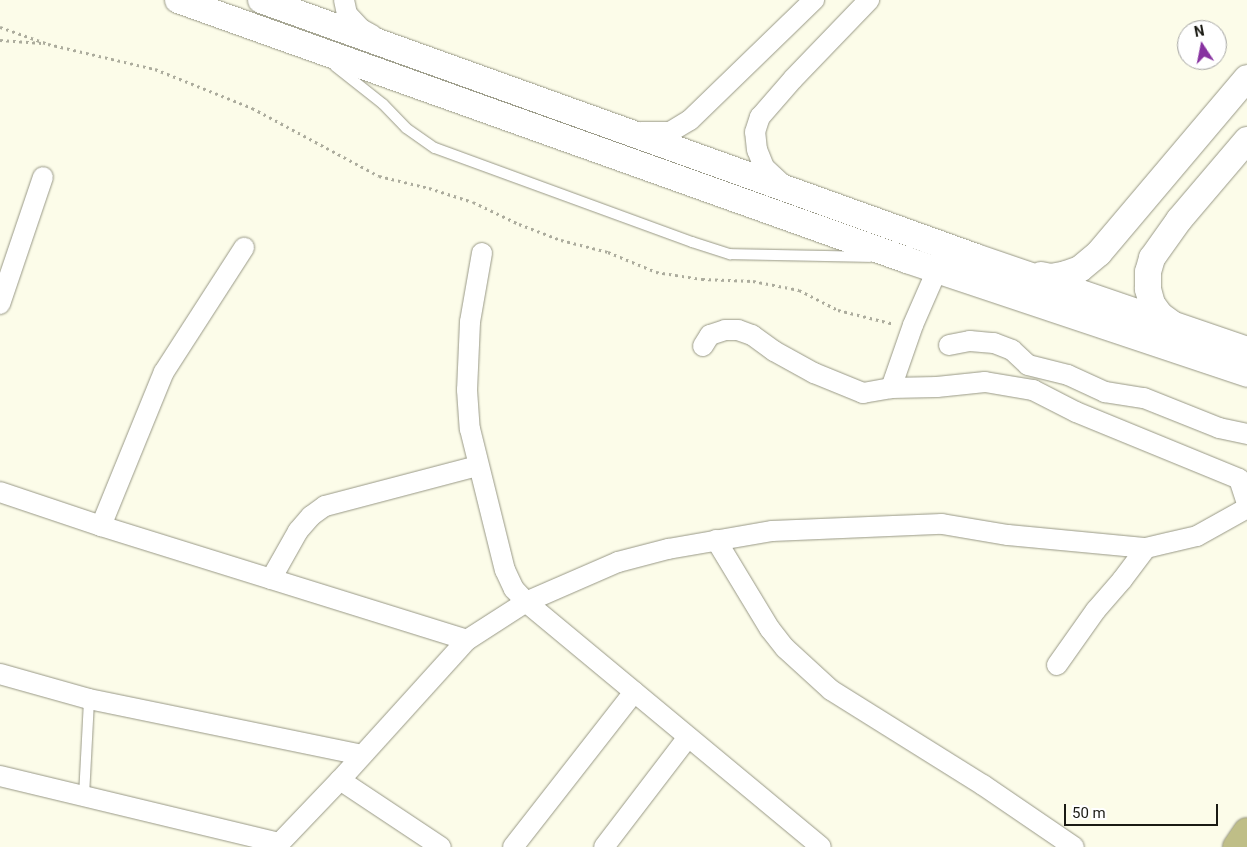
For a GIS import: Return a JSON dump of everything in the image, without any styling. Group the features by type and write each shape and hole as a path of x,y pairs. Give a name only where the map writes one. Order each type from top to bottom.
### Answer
{"highway":[{"path":"1237,847 1247,832"}],"street":[{"path":"178,0 907,260 1247,374"},
{"path":"261,0 1026,274 1247,350"},
{"path":"344,0 347,14 361,29 398,49"},
{"path":"616,128 642,132 670,132 690,120 708,105 814,0"},
{"path":"790,190 774,179 764,167 757,150 755,132 760,117 781,91 869,0"},
{"path":"1026,274 1051,276 1066,274 1080,269 1099,253 1247,78"},
{"path":"1172,323 1160,315 1152,304 1148,289 1148,272 1152,258 1179,220 1247,140"},
{"path":"0,304 43,177"},
{"path":"101,526 164,372 244,248"},
{"path":"482,253 470,322 467,390 470,429 506,570 514,588 526,602 820,847"},
{"path":"890,388 913,325 937,270"},
{"path":"703,346 710,335 725,330 738,330 752,335 774,351 814,372 863,393 890,388 937,388 985,382 1033,390 1076,412 1243,471 1247,503"},
{"path":"949,345 970,341 994,343 1012,350 1028,364 1068,375 1105,392 1144,398 1219,428 1247,434"},
{"path":"1011,386 1028,364"},
{"path":"271,579 298,531 311,516 325,506 478,466"},
{"path":"0,492 101,526 467,640"},
{"path":"0,776 278,845 340,780 467,640 526,602 618,562 668,549 772,531 942,524 1008,535 1146,548 1196,536 1247,508"},
{"path":"716,540 770,629 785,648 831,690 983,785 1074,847"},
{"path":"1057,665 1096,610 1146,548"},
{"path":"0,674 89,699 361,755"},
{"path":"513,847 634,692"},
{"path":"604,847 688,737"},
{"path":"340,780 441,847"}],"lane":[{"path":"277,35 333,64 383,104 406,128 434,148 692,242 730,254 857,256 907,260"},
{"path":"84,796 89,699"}],"path":[{"path":"0,27 48,44 155,69 252,108 379,176 429,188 473,202 519,224 561,240 608,252 656,272 702,279 753,281 798,290 838,310 909,328 913,325"},
{"path":"0,40 48,44"}]}
